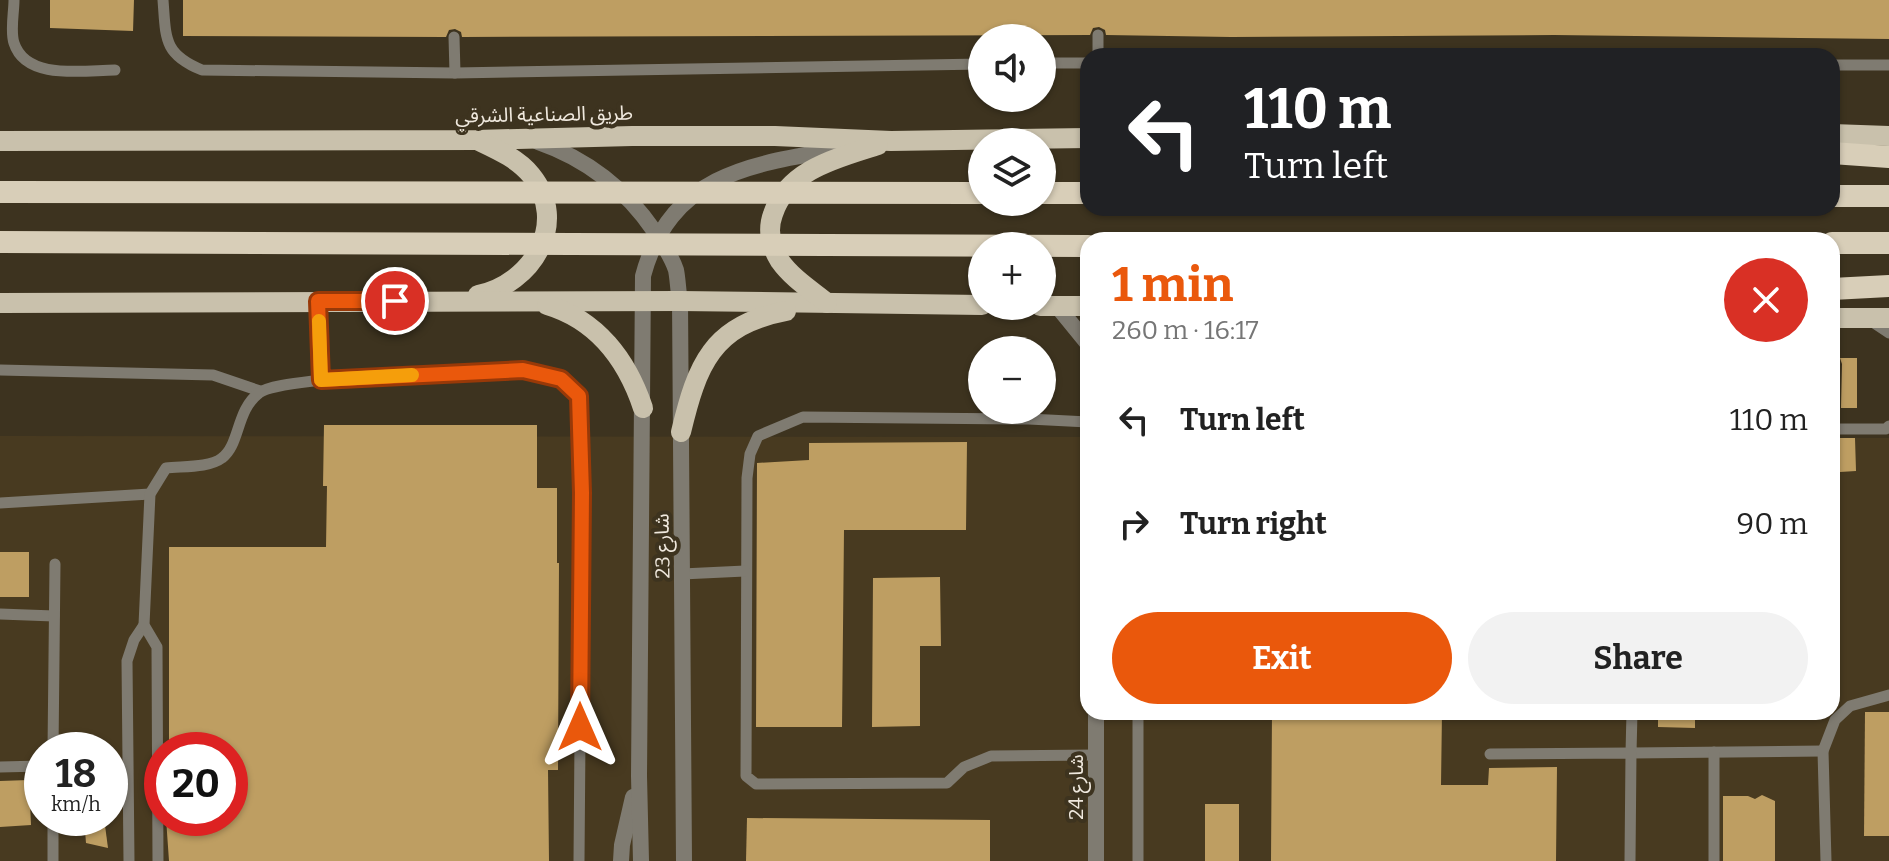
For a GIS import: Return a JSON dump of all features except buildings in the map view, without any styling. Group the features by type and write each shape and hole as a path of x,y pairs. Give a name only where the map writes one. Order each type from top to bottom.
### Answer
{"highway":[{"path":"1840,154 1889,157"},
{"path":"0,192 968,193"},
{"path":"1056,193 1080,193"},
{"path":"1840,196 1889,196"},
{"path":"0,242 1080,246"},
{"path":"1840,243 1889,243"},
{"path":"1840,289 1889,286"}],"main road":[{"path":"1840,134 1889,136"},
{"name":"طريق الصناعية الشرقي","path":"0,141 775,136 891,141 1080,138"},
{"path":"447,301 494,291 514,281 527,269 543,240 544,206 539,187 532,176 508,156 476,140"},
{"path":"827,303 790,272 773,248 770,233 776,206 788,187 804,173 842,156 891,141"},
{"path":"531,301 575,317 611,346 625,365 643,408"},
{"path":"0,303 680,301 968,305"},
{"path":"681,432 692,386 716,344 731,330 751,319 827,303"},
{"path":"1056,306 1080,306"},
{"path":"1840,318 1889,318"}],"street":[{"name":"شارع 23","path":"529,139 564,151 600,173 639,210 668,250 676,271 680,301 684,861"},
{"name":"شارع 23","path":"641,861 643,276 657,235 688,200 707,185 733,172 764,161 891,141"},
{"path":"1056,313 1080,336"},
{"name":"شارع 24","path":"1096,720 1096,861"},
{"name":"شارع 23","path":"621,861 639,776"}],"lane":[{"path":"14,0 13,41 18,53 29,63 40,69 115,70"},
{"path":"163,0 165,31 170,47 181,61 202,70 455,73 968,64"},
{"path":"1098,35 1098,48"},
{"path":"454,37 455,73"},
{"path":"1056,63 1080,63"},
{"path":"1840,65 1889,65"},
{"path":"318,301 321,380"},
{"path":"1867,318 1889,333"},
{"path":"0,370 213,375 260,391 321,380 523,370 561,379 579,396 582,477 579,861"},
{"path":"129,861 127,661 134,640 144,625 150,494 166,468 212,463 224,457 233,442 241,414 260,391"},
{"path":"1080,422 803,417 758,436 750,454 747,478 746,776 756,784 947,783 964,767 991,756 1095,755"},
{"path":"1840,429 1886,429 1889,426"},
{"path":"0,503 150,494"},
{"path":"53,732 55,564"},
{"path":"682,574 745,571"},
{"path":"0,614 54,616"},
{"path":"144,625 157,647 158,861"},
{"path":"1840,715 1850,706 1889,695"},
{"path":"1138,720 1138,861"},
{"path":"1630,861 1632,720"},
{"path":"1826,861 1823,751 1835,720"},
{"path":"1490,754 1823,751"},
{"path":"1714,752 1714,861"},
{"path":"0,767 24,766"},
{"path":"53,836 53,861"}],"shaded area":[{"path":"0,436 1080,437 1080,720 1840,720 1840,438 1889,438 1889,861 0,861"}],"slow traffic":[{"path":"319,321 321,380 412,375"}],"route":[{"path":"395,301 318,301 321,380 523,370 561,379 579,396 582,493 580,727"}]}
